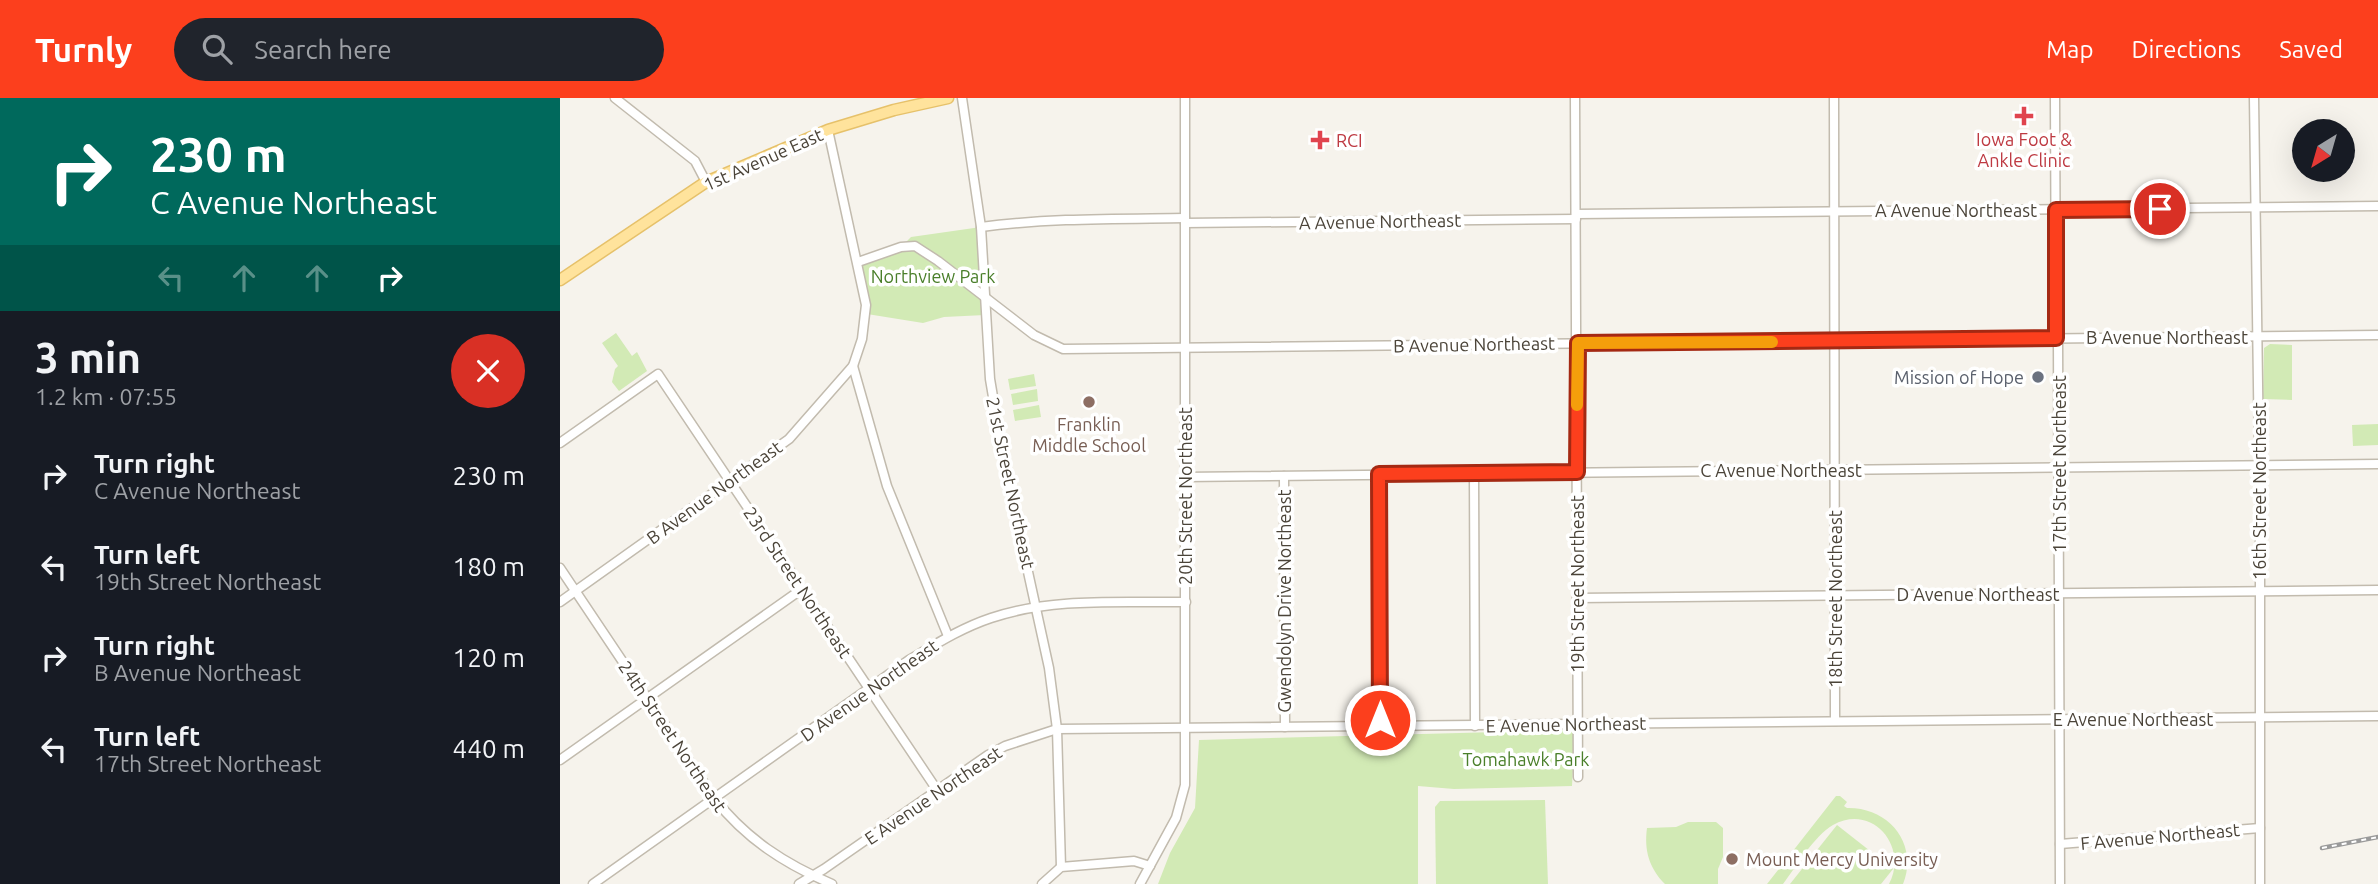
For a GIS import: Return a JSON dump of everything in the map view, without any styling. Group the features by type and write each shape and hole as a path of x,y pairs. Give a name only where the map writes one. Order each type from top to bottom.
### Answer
{"main road":[{"name":"1st Avenue East","path":"560,280 706,182 828,130 894,110 948,98"}],"street":[{"path":"615,98 695,161 706,182"},
{"name":"21st Street Northeast","path":"962,98 981,228 990,379 1004,462 1049,668 1057,729 1061,867"},
{"name":"20th Street Northeast","path":"1140,884 1183,800 1185,98"},
{"name":"19th Street Northeast","path":"1575,98 1578,777"},
{"name":"18th Street Northeast","path":"1834,98 1835,722"},
{"name":"17th Street Northeast","path":"2055,98 2060,467 2060,884"},
{"name":"16th Street Northeast","path":"2254,98 2260,592 2260,884"},
{"path":"828,130 867,314 853,366 887,486 948,636"},
{"name":"A Avenue Northeast","path":"981,228 1027,221 1068,219 1185,221 2378,206"},
{"name":"B Avenue Northeast","path":"858,262 901,247 915,246 1034,335 1063,349 2378,335"},
{"name":"B Avenue Northeast","path":"560,602 789,439 853,366"},
{"name":"23rd Street Northeast","path":"560,443 658,374 937,790"},
{"name":"C Avenue Northeast","path":"1184,477 2378,464"},
{"path":"1379,474 1380,726"},
{"path":"1474,474 1475,726"},
{"name":"Gwendolyn Drive Northeast","path":"1284,476 1284,727"},
{"name":"24th Street Northeast","path":"560,568 714,798 736,824 767,850 814,876"},
{"path":"560,760 802,589"},
{"name":"D Avenue Northeast","path":"1577,598 2378,590"},
{"name":"D Avenue Northeast","path":"593,884 869,688 948,636 992,618 1037,607 1185,602"},
{"name":"E Avenue Northeast","path":"799,884 988,755 1005,746 1057,729 2378,716"},
{"name":"F Avenue Northeast","path":"2060,844 2260,828"},
{"path":"1042,884 1061,867 1134,861 1150,866"},
{"path":"814,876 832,884"}],"green space":[{"name":"Northview Park","path":"981,227 985,315 944,317 923,323 867,314 858,262 901,247 911,237"},
{"path":"616,333 632,356 637,352 647,371 619,391 612,382 618,366 602,343"},
{"path":"2270,344 2292,345 2292,400 2263,399 2264,348"},
{"path":"1034,374 1036,386 1010,390 1008,379"},
{"path":"1037,389 1038,401 1013,405 1011,394"},
{"path":"1039,405 1041,417 1015,421 1013,410"},
{"path":"2378,424 2378,445 2353,446 2352,425"},
{"name":"Tomahawk Park","path":"1575,730 1572,786 1454,789 1418,786 1418,884 1158,884 1170,853 1195,808 1199,740"},
{"path":"1836,796 1847,802 1844,806 1847,808 1876,814 1897,831 1907,855 1903,884 1889,884 1894,870 1894,856 1883,832 1873,824 1861,820 1847,820 1833,825 1812,844 1783,884 1767,884"},
{"path":"1545,800 1548,884 1436,884 1435,807 1440,801"},
{"path":"1688,822 1716,822 1723,828 1723,857 1718,869 1718,884 1665,884 1651,865 1646,844 1647,828 1676,827"},
{"path":"1837,825 1893,869 1881,884 1790,884"}],"railway":[{"path":"2322,848 2378,837"}],"slow traffic":[{"path":"1577,405 1578,343 1772,342"}],"place":[{"name":"Iowa Foot & Ankle Clinic","path":"2024,116"},
{"name":"RCI","path":"1320,140"},
{"name":"Mission of Hope","path":"2038,377"},
{"name":"Franklin Middle School","path":"1089,402"},
{"name":"Mount Mercy University","path":"1732,859"}],"route":[{"path":"1380,720 1379,474 1577,472 1578,343 2056,338 2056,210 2160,209"}]}
